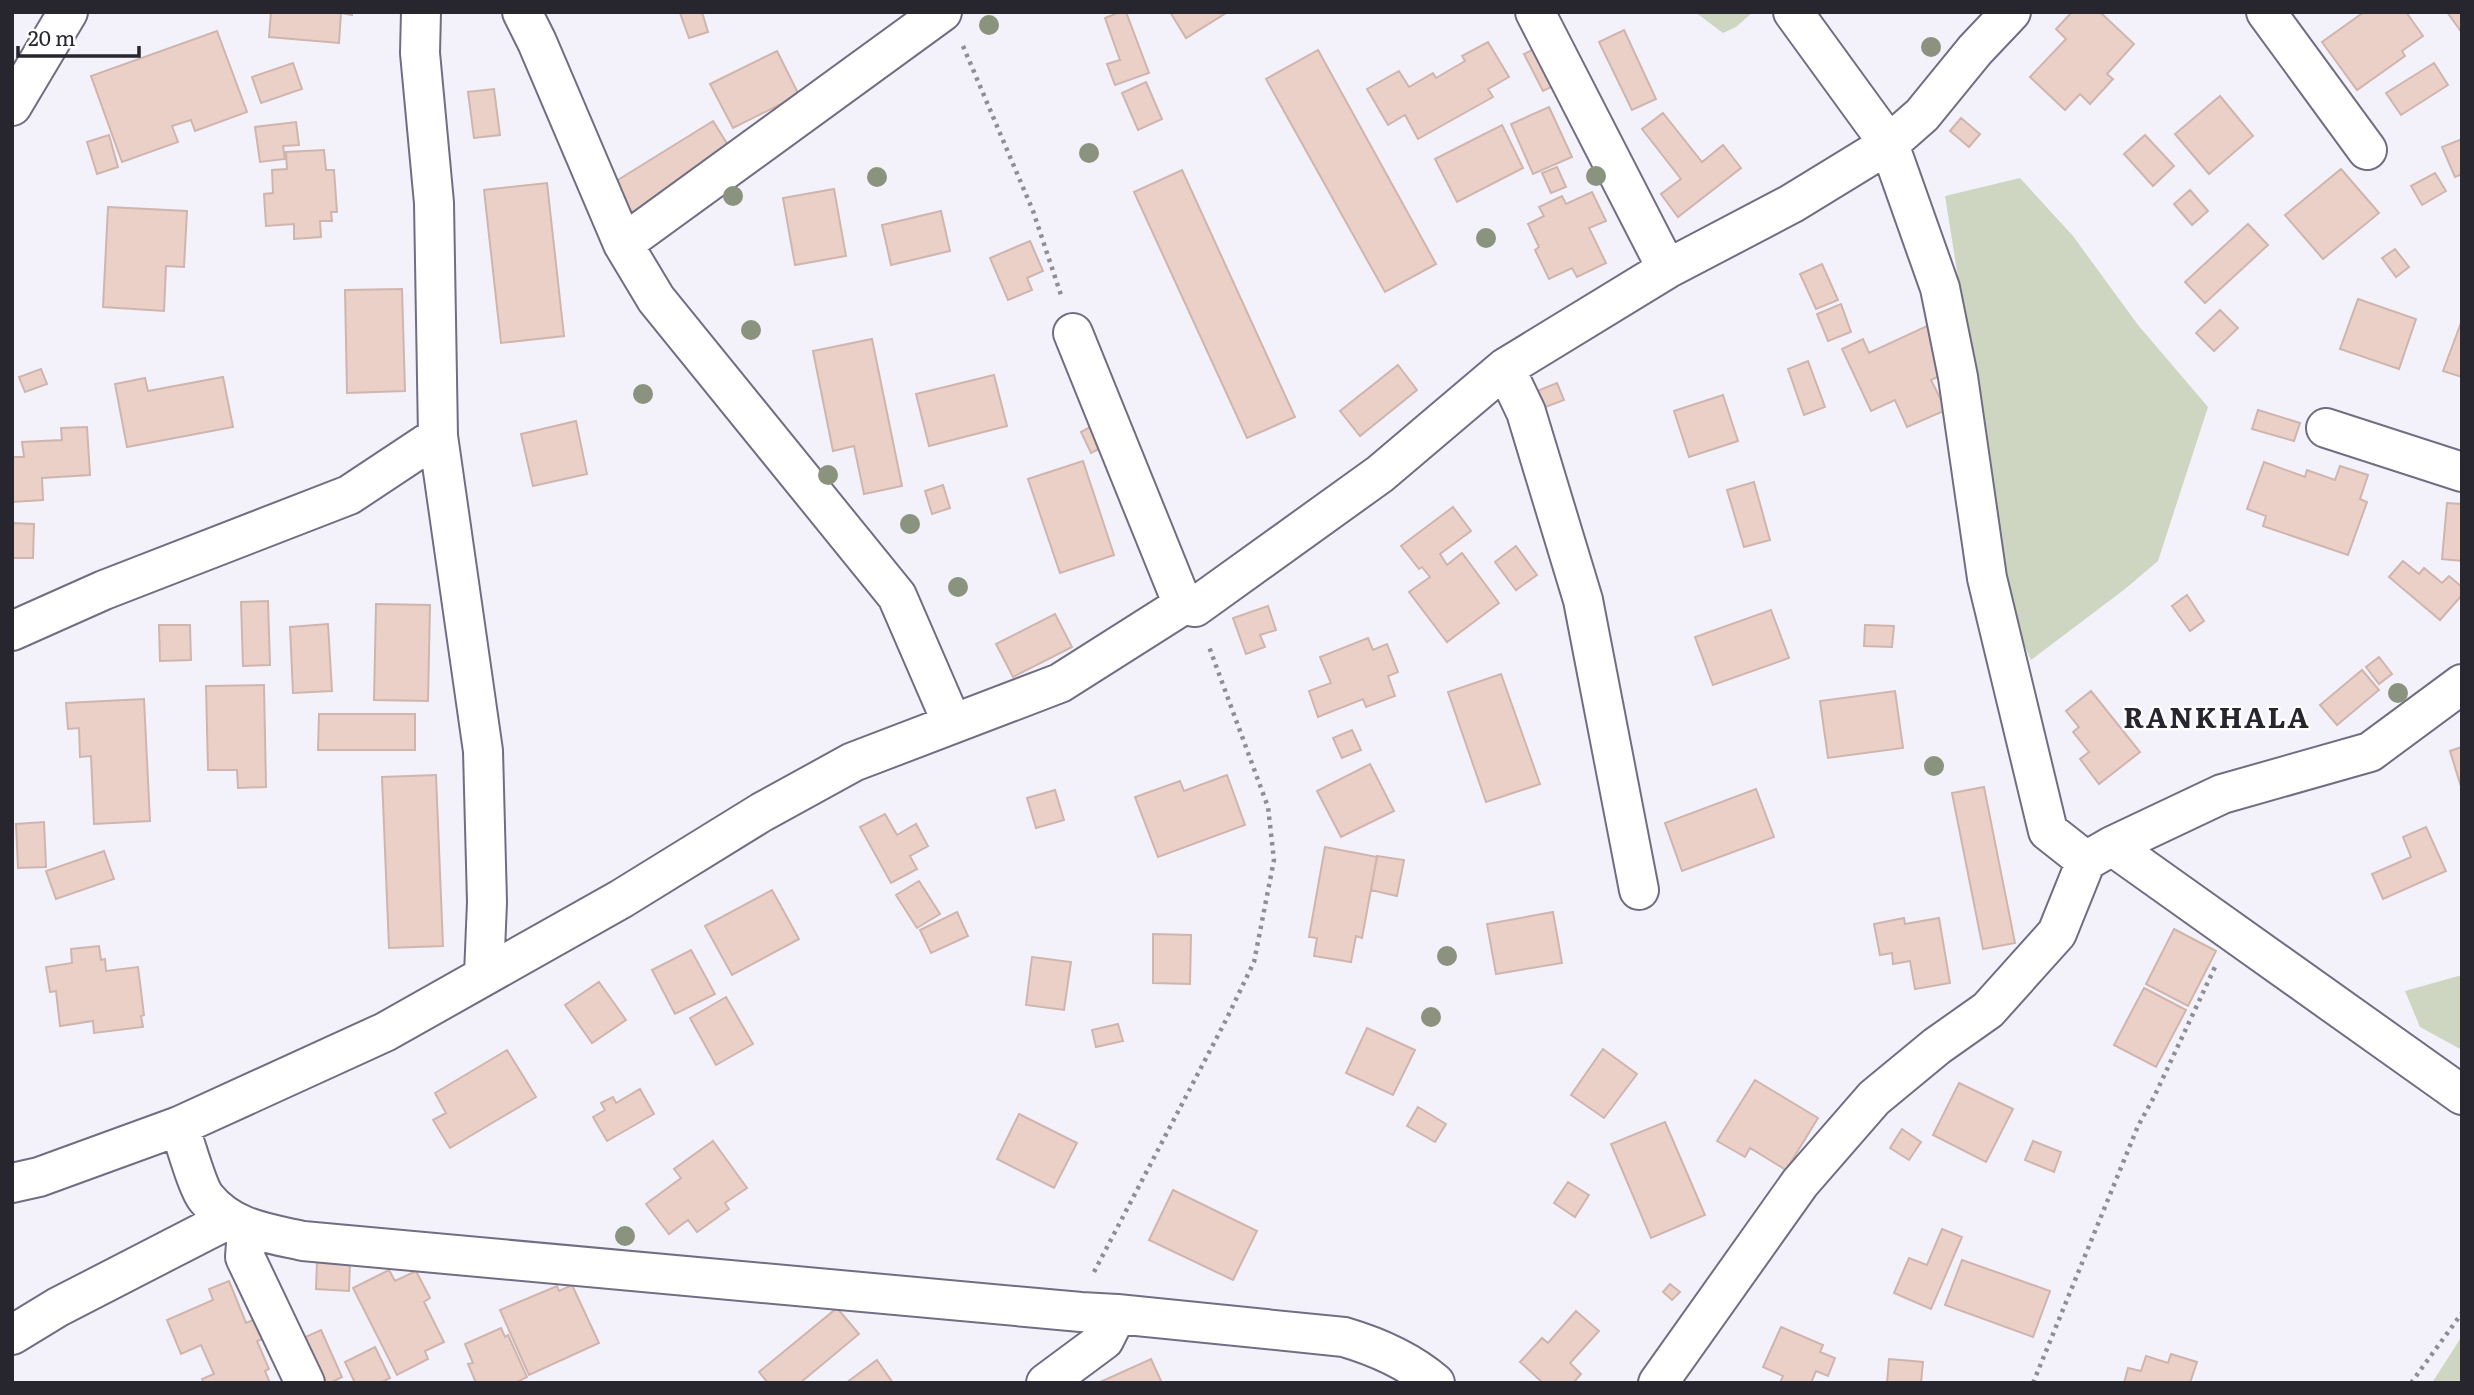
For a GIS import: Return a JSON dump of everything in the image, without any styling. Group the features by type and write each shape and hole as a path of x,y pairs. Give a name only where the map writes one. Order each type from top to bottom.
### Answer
{"street":[{"path":"12,106 68,12"},
{"path":"421,12 420,53 434,203 439,436 483,751 487,902 484,975"},
{"path":"522,12 623,244 656,299 897,596 952,723"},
{"path":"1535,12 1667,269"},
{"path":"1793,12 1889,144 1940,288 1958,377 1987,578 2048,831 2099,854 2232,932 2462,1095"},
{"path":"12,1183 39,1177 179,1126 384,1032 621,899 762,812 853,762 1060,683 1189,606 1380,474 1505,368 1667,269 1791,204 1889,144 1922,115 1975,50 2011,12"},
{"path":"2266,12 2367,150"},
{"path":"623,244 950,25"},
{"path":"1073,333 1189,606"},
{"path":"1505,368 1526,412 1583,600 1639,890"},
{"path":"2326,428 2462,472"},
{"path":"12,631 104,590 349,495 439,436"},
{"path":"1658,1383 1800,1183 1874,1098 1937,1046 1988,1010 2057,933 2099,854 2222,794 2370,752 2462,684"},
{"path":"179,1126 204,1196 238,1224 317,1243 1099,1313 1345,1338 1371,1345 1415,1366 1436,1383"},
{"path":"12,1335 58,1307 238,1224"},
{"path":"238,1224 245,1257 305,1383"},
{"path":"1046,1383 1104,1340 1099,1313"}],"path":[{"path":"950,25 1033,211 1073,333"},
{"path":"1099,1313 1082,1294 1254,962 1274,860 1268,807 1189,606"},
{"path":"2033,1383 2138,1125 2154,1097 2232,932"},
{"path":"2411,1383 2462,1313"}],"green space":[{"path":"1695,12 1753,12 1736,27 1723,33"},
{"path":"2020,178 2073,236 2138,325 2208,407 2158,561 2031,660 2005,601 1991,484 1945,196"},
{"path":"2462,975 2462,1050 2420,1027 2405,991"},
{"path":"2462,1336 2462,1383 2432,1383"}],"building":[{"path":"271,12 352,12 352,15 341,13 339,43 269,37"},
{"path":"702,12 708,32 689,38 680,13"},
{"path":"1126,12 1149,73 1115,85 1107,64 1120,60 1105,18"},
{"path":"1170,12 1225,12 1226,13 1186,38"},
{"path":"2072,12 2100,12 2134,44 2107,74 2113,79 2090,104 2080,94 2065,110 2030,77 2066,39 2056,29"},
{"path":"2364,12 2406,12 2423,36 2402,51 2405,56 2357,90 2322,42"},
{"path":"2447,12 2462,12 2462,33"},
{"path":"1624,30 1656,99 1632,110 1599,42"},
{"path":"217,31 247,112 195,131 191,120 172,126 178,142 122,162 91,76"},
{"path":"1488,42 1509,77 1488,89 1493,97 1418,139 1405,115 1388,125 1367,89 1399,71 1409,87 1433,73 1436,78 1465,61 1462,56"},
{"path":"1542,45 1561,82 1543,91 1524,54"},
{"path":"1318,50 1436,264 1385,292 1266,79"},
{"path":"777,51 799,95 733,128 710,84"},
{"path":"293,63 302,89 261,103 252,77"},
{"path":"2434,63 2448,85 2401,115 2386,93"},
{"path":"1146,82 1162,119 1138,130 1122,93"},
{"path":"494,89 500,135 474,138 468,92"},
{"path":"2220,96 2253,136 2209,174 2175,134"},
{"path":"1549,107 1572,157 1533,174 1511,124"},
{"path":"1663,113 1702,162 1723,145 1741,168 1678,217 1661,194 1681,179 1642,129"},
{"path":"1961,118 1980,134 1969,147 1950,131"},
{"path":"713,121 733,153 633,214 613,183"},
{"path":"296,122 299,145 283,146 285,159 260,162 255,127"},
{"path":"1502,125 1523,168 1457,202 1435,159"},
{"path":"109,135 118,167 97,174 87,142"},
{"path":"2145,135 2174,166 2153,186 2124,154"},
{"path":"2462,139 2462,174 2455,177 2442,147"},
{"path":"324,150 326,170 334,170 337,212 331,212 332,221 320,221 321,237 294,239 294,224 266,226 264,194 273,193 272,170 287,169 286,152"},
{"path":"1557,167 1566,187 1551,193 1542,173"},
{"path":"2341,169 2379,213 2323,259 2285,215"},
{"path":"1182,170 1295,417 1247,438 1134,192"},
{"path":"2435,173 2446,191 2422,205 2411,186"},
{"path":"547,183 564,336 501,343 484,190"},
{"path":"834,189 846,256 795,265 783,198"},
{"path":"2190,190 2208,211 2192,225 2174,204"},
{"path":"1592,192 1606,221 1589,228 1606,263 1577,277 1572,268 1549,279 1535,250 1539,247 1528,224 1544,216 1539,207 1562,196 1566,204"},
{"path":"108,207 187,211 184,267 166,266 164,311 103,307"},
{"path":"941,211 950,251 891,265 882,225"},
{"path":"2248,224 2268,245 2205,303 2185,282"},
{"path":"1030,241 1043,271 1027,278 1032,290 1008,300 990,258"},
{"path":"2395,249 2409,267 2396,277 2382,258"},
{"path":"1822,264 1838,300 1816,309 1800,274"},
{"path":"402,289 405,391 347,393 345,290"},
{"path":"2358,299 2416,319 2399,369 2340,349"},
{"path":"1841,304 1851,332 1828,341 1817,314"},
{"path":"2220,310 2238,328 2214,351 2196,333"},
{"path":"2462,320 2462,377 2443,371"},
{"path":"1927,326 1948,372 1931,380 1946,410 1907,427 1895,400 1871,411 1842,349 1863,339 1869,353"},
{"path":"872,339 902,486 864,494 854,446 833,451 813,351"},
{"path":"1808,361 1825,407 1804,415 1788,369"},
{"path":"1398,365 1417,390 1360,436 1340,411"},
{"path":"41,369 47,384 25,392 19,377"},
{"path":"994,375 1007,426 929,446 916,394"},
{"path":"223,377 233,427 127,447 115,384 145,378 148,391"},
{"path":"1557,383 1564,400 1543,408 1537,391"},
{"path":"1723,395 1738,441 1689,457 1674,411"},
{"path":"2258,410 2300,423 2294,441 2252,429"},
{"path":"576,421 587,474 533,486 521,434"},
{"path":"1092,426 1103,447 1091,453 1081,432"},
{"path":"87,427 90,475 42,478 43,500 12,502 12,457 24,457 22,442 62,440 61,428"},
{"path":"1083,461 1114,555 1060,573 1028,479"},
{"path":"2264,462 2305,477 2307,470 2335,480 2340,466 2368,475 2360,499 2367,502 2348,555 2263,526 2266,516 2247,509"},
{"path":"1754,482 1770,540 1744,547 1727,490"},
{"path":"943,485 950,508 932,514 925,491"},
{"path":"2447,503 2462,504 2462,561 2442,559"},
{"path":"1453,507 1471,531 1440,554 1447,565 1462,553 1499,603 1447,642 1409,592 1430,577 1422,567 1419,569 1401,546"},
{"path":"12,523 34,524 33,558 12,558"},
{"path":"1516,546 1537,575 1516,590 1495,562"},
{"path":"2403,561 2419,574 2424,568 2442,583 2449,576 2462,587 2462,595 2440,620 2389,577"},
{"path":"2187,595 2204,621 2190,631 2172,606"},
{"path":"268,601 270,665 243,666 241,602"},
{"path":"376,604 430,605 428,701 374,700"},
{"path":"1268,606 1276,630 1260,635 1265,647 1246,654 1233,618"},
{"path":"1771,610 1789,658 1713,685 1695,637"},
{"path":"1055,614 1072,647 1013,677 996,644"},
{"path":"328,624 332,691 293,693 290,627"},
{"path":"159,625 190,625 191,660 160,661"},
{"path":"1865,625 1894,626 1892,647 1864,646"},
{"path":"1368,638 1373,650 1387,644 1398,672 1388,676 1395,696 1366,707 1363,699 1318,717 1309,691 1331,683 1320,657"},
{"path":"2379,657 2392,674 2379,684 2366,667"},
{"path":"2362,670 2379,690 2337,725 2320,705"},
{"path":"1501,674 1540,784 1486,802 1448,692"},
{"path":"264,685 266,787 238,788 237,770 208,770 206,686"},
{"path":"1895,691 1903,748 1828,758 1820,701"},
{"path":"2091,691 2140,752 2099,784 2080,759 2089,752 2073,732 2079,727 2066,711"},
{"path":"144,699 150,821 94,824 91,756 80,757 79,728 68,729 66,703"},
{"path":"319,714 415,714 415,750 318,750"},
{"path":"1352,730 1361,750 1342,758 1333,738"},
{"path":"2462,747 2462,790 2450,751"},
{"path":"1370,764 1394,811 1341,837 1317,791"},
{"path":"436,775 443,946 389,948 382,777"},
{"path":"1227,775 1245,825 1158,857 1135,797 1180,781 1184,791"},
{"path":"1984,787 2015,943 1983,949 1952,793"},
{"path":"1756,789 1774,837 1682,871 1665,823"},
{"path":"1055,790 1064,820 1036,828 1027,798"},
{"path":"885,814 897,835 916,824 928,846 910,856 917,869 891,883 860,827"},
{"path":"44,822 46,867 18,868 16,824"},
{"path":"2426,827 2446,871 2383,899 2372,874 2411,857 2403,837"},
{"path":"1325,847 1377,857 1362,938 1356,936 1351,962 1314,956 1317,938 1309,937"},
{"path":"104,851 114,879 56,899 46,871"},
{"path":"1377,856 1404,860 1397,896 1371,890"},
{"path":"919,881 940,914 917,928 896,895"},
{"path":"772,890 799,939 732,975 705,926"},
{"path":"957,912 968,936 931,953 920,930"},
{"path":"1553,912 1562,963 1496,974 1487,924"},
{"path":"1904,918 1905,924 1939,918 1950,983 1915,989 1910,961 1893,964 1892,953 1880,955 1874,924"},
{"path":"2174,929 2216,951 2188,1006 2146,984"},
{"path":"1153,934 1191,935 1190,984 1153,983"},
{"path":"99,946 101,960 105,959 106,971 138,967 143,1027 94,1033 93,1021 60,1026 56,991 50,992 46,967 72,963 71,949"},
{"path":"691,950 715,994 675,1014 652,970"},
{"path":"1032,957 1071,962 1064,1010 1026,1005"},
{"path":"599,982 626,1020 592,1043 565,1005"},
{"path":"2144,988 2186,1010 2156,1067 2114,1045"},
{"path":"726,997 753,1044 716,1065 690,1018"},
{"path":"1118,1024 1123,1041 1096,1047 1092,1030"},
{"path":"1367,1028 1415,1050 1393,1095 1346,1073"},
{"path":"1603,1049 1637,1074 1604,1118 1571,1095"},
{"path":"507,1050 536,1097 450,1148 433,1120 446,1113 435,1093"},
{"path":"1755,1080 1818,1118 1786,1170 1750,1148 1745,1157 1717,1141"},
{"path":"1959,1083 2013,1109 1986,1162 1933,1135"},
{"path":"640,1089 654,1114 607,1141 593,1117 605,1110 601,1103 613,1097 616,1103"},
{"path":"1418,1107 1446,1124 1435,1142 1407,1126"},
{"path":"1019,1114 1077,1143 1054,1188 997,1159"},
{"path":"1665,1122 1705,1215 1651,1238 1611,1144"},
{"path":"1902,1129 1921,1142 1909,1160 1890,1148"},
{"path":"713,1141 747,1188 725,1203 729,1209 697,1232 688,1220 669,1234 646,1204 681,1178 674,1169"},
{"path":"2033,1141 2061,1152 2054,1172 2025,1160"},
{"path":"1568,1182 1589,1195 1575,1217 1554,1203"},
{"path":"1173,1190 1257,1231 1233,1280 1149,1240"},
{"path":"1942,1229 1962,1237 1931,1309 1894,1293 1909,1258 1927,1265"},
{"path":"1962,1260 2050,1291 2033,1337 1945,1305"},
{"path":"317,1261 350,1262 349,1291 316,1289"},
{"path":"389,1270 395,1281 416,1271 430,1298 424,1302 444,1342 425,1351 428,1359 397,1375 353,1288"},
{"path":"229,1281 246,1323 258,1318 266,1338 257,1341 269,1369 265,1371 270,1383 204,1383 202,1379 214,1374 201,1345 181,1354 167,1320 213,1300 209,1289"},
{"path":"1670,1284 1680,1292 1672,1300 1663,1292"},
{"path":"572,1285 599,1343 529,1375 500,1310 557,1286 559,1291"},
{"path":"837,1308 859,1334 800,1383 768,1383 759,1372"},
{"path":"1576,1311 1599,1331 1570,1363 1581,1374 1573,1383 1543,1383 1520,1362 1542,1338 1548,1343"},
{"path":"1781,1327 1823,1345 1820,1352 1835,1358 1828,1376 1816,1371 1811,1383 1780,1383 1783,1376 1763,1367"},
{"path":"501,1328 505,1337 508,1335 527,1377 515,1383 476,1383 468,1364 473,1363 465,1344"},
{"path":"321,1330 342,1377 330,1383 320,1383 301,1339"},
{"path":"375,1347 390,1378 380,1383 355,1383 345,1362"},
{"path":"2171,1354 2197,1362 2190,1383 2124,1383 2128,1368 2141,1371 2146,1356 2168,1363"},
{"path":"1151,1359 1162,1383 1100,1382"},
{"path":"1889,1359 1923,1362 1921,1383 1887,1383"},
{"path":"877,1360 893,1383 846,1383"}],"district":[{"name":"RANKHALA","path":"2217,716"}]}
